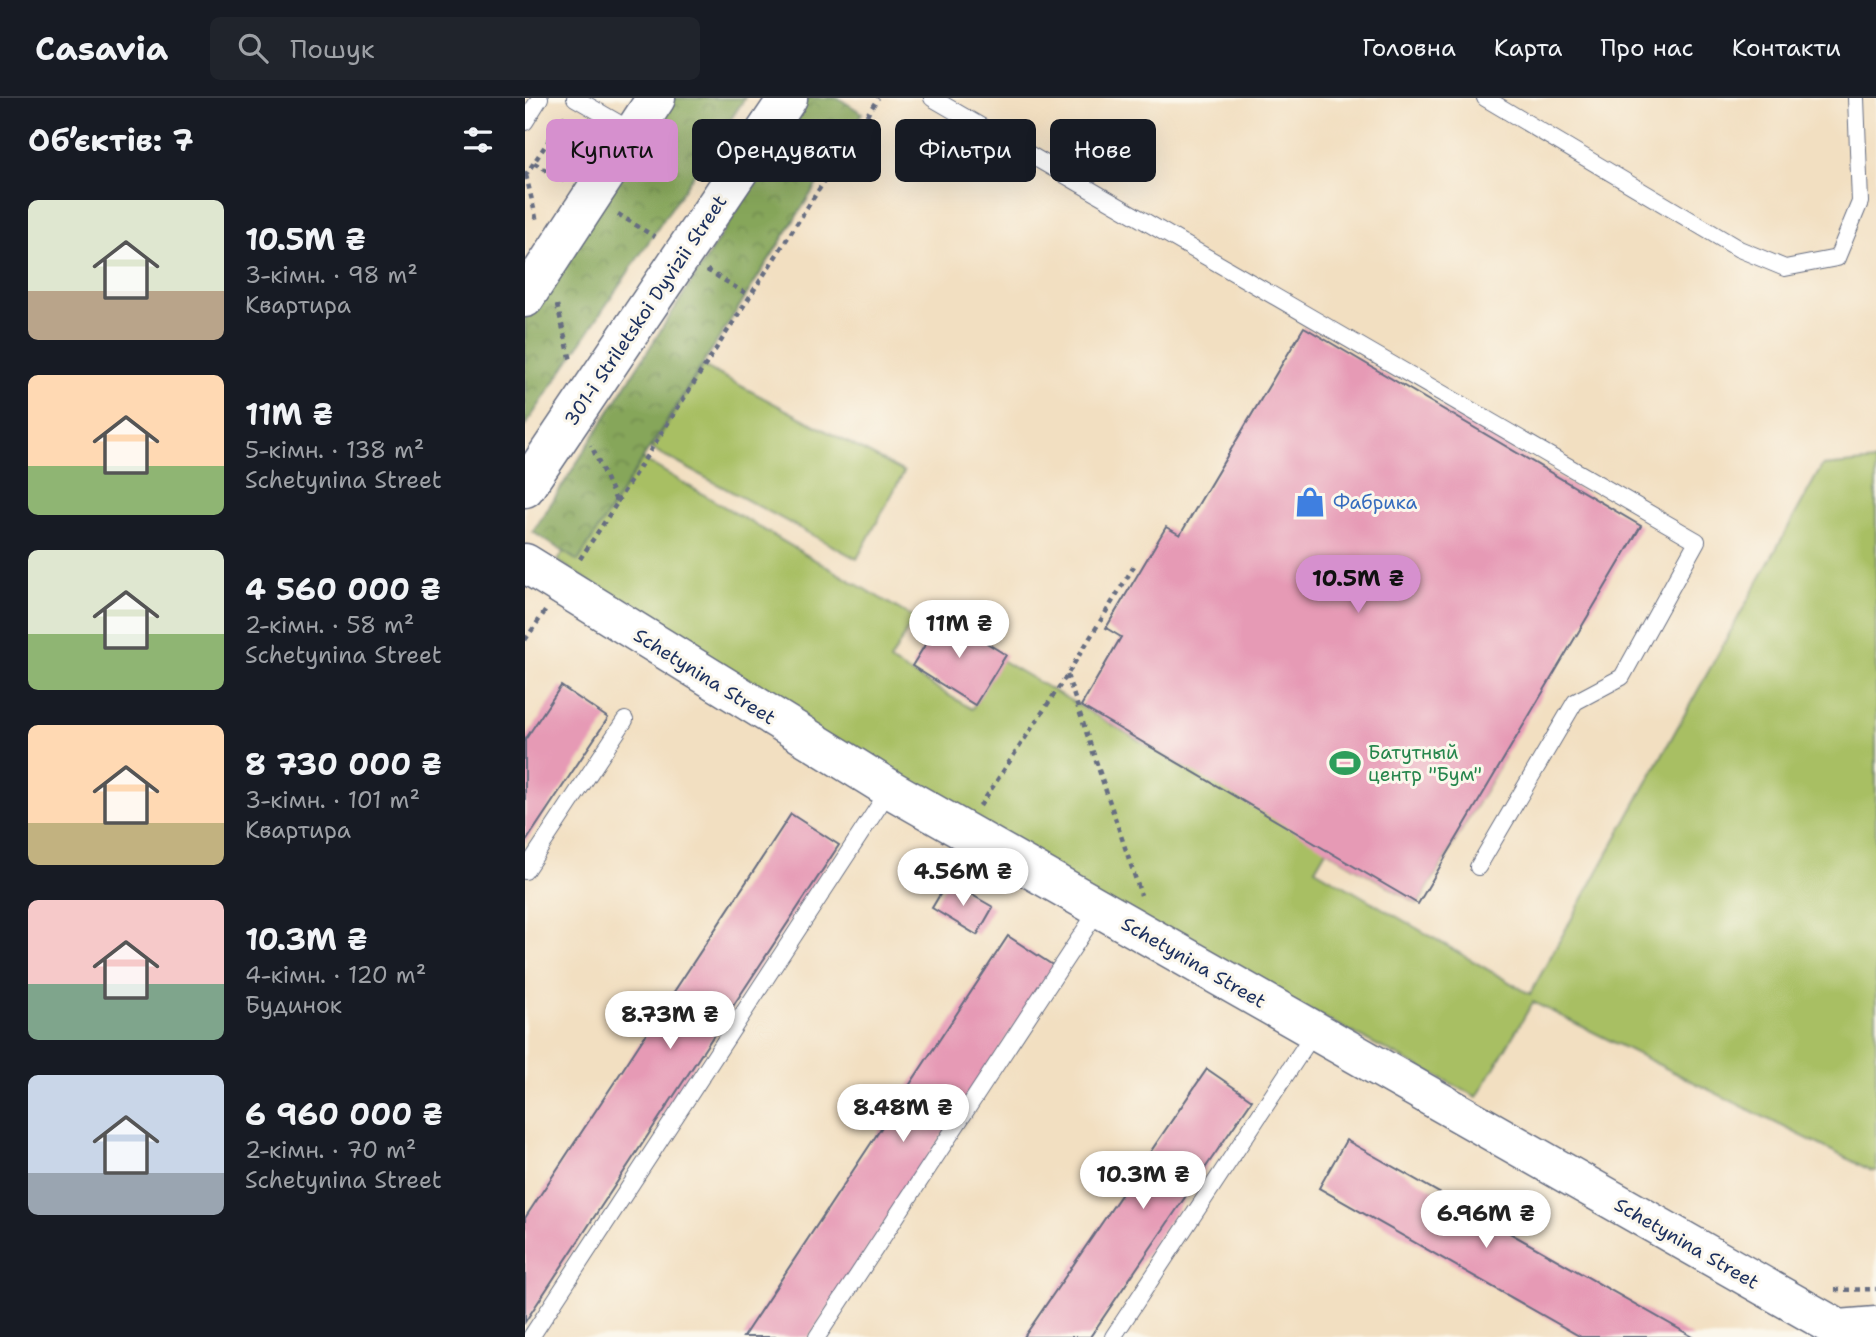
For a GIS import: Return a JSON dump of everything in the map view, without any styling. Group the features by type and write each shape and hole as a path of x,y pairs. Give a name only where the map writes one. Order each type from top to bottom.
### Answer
{"street":[{"path":"642,119 656,98"},
{"name":"301-i Striletskoi Dyvizii Street","path":"525,488 788,98"},
{"path":"525,298 601,182"},
{"name":"Schetynina Street","path":"525,563 890,789 1850,1331"}],"lane":[{"path":"525,122 540,98"},
{"path":"576,98 612,119"},
{"path":"932,98 1697,541 1622,677 1574,702 1478,867"},
{"path":"1485,98 1739,249 1785,268 1837,258 1851,225 1860,202 1856,98"},
{"path":"525,871 625,720"},
{"path":"531,1337 890,789"},
{"path":"817,1337 1100,907"},
{"path":"1113,1337 1315,1031"}],"path":[{"path":"525,177 576,98"},
{"path":"562,586 878,98"},
{"path":"534,163 750,296"},
{"path":"591,446 617,503"},
{"path":"964,831 1067,676 1133,568 1139,572"},
{"path":"1067,676 1141,896"},
{"path":"1827,1290 1876,1289"}],"green space":[{"path":"668,98 745,98 731,119 692,119 692,177 525,426 525,312 612,182 678,182 678,119 654,119"},
{"path":"808,98 838,98 862,113 858,119 795,119"},
{"path":"755,182 818,182 578,561 533,532"},
{"path":"703,366 904,472 857,559 652,449"},
{"path":"624,448 914,618 890,661 972,709 1001,660 1186,768 1280,616 1504,758 1418,904 1326,850 1315,869 1530,994 1822,466 1876,461 1876,1171 1533,1002 1477,1097 963,831 558,561"}],"building":[{"path":"1304,327 1641,526 1418,904 1081,706 1121,637 1106,628 1166,527 1180,535"},
{"path":"943,616 1006,655 975,705 912,666"},
{"path":"561,686 608,718 525,843 525,740"},
{"path":"791,814 839,845 525,1322 525,1218"},
{"path":"948,881 993,907 977,935 932,908"},
{"path":"1008,936 1054,966 809,1337 743,1337"},
{"path":"1207,1069 1252,1100 1090,1337 1024,1337"},
{"path":"1346,1140 1693,1337 1581,1337 1319,1188"}],"place":[{"name":"Фабрика","path":"1310,502"},
{"name":"Батутный центр \"Бум\"","path":"1345,763"}]}
